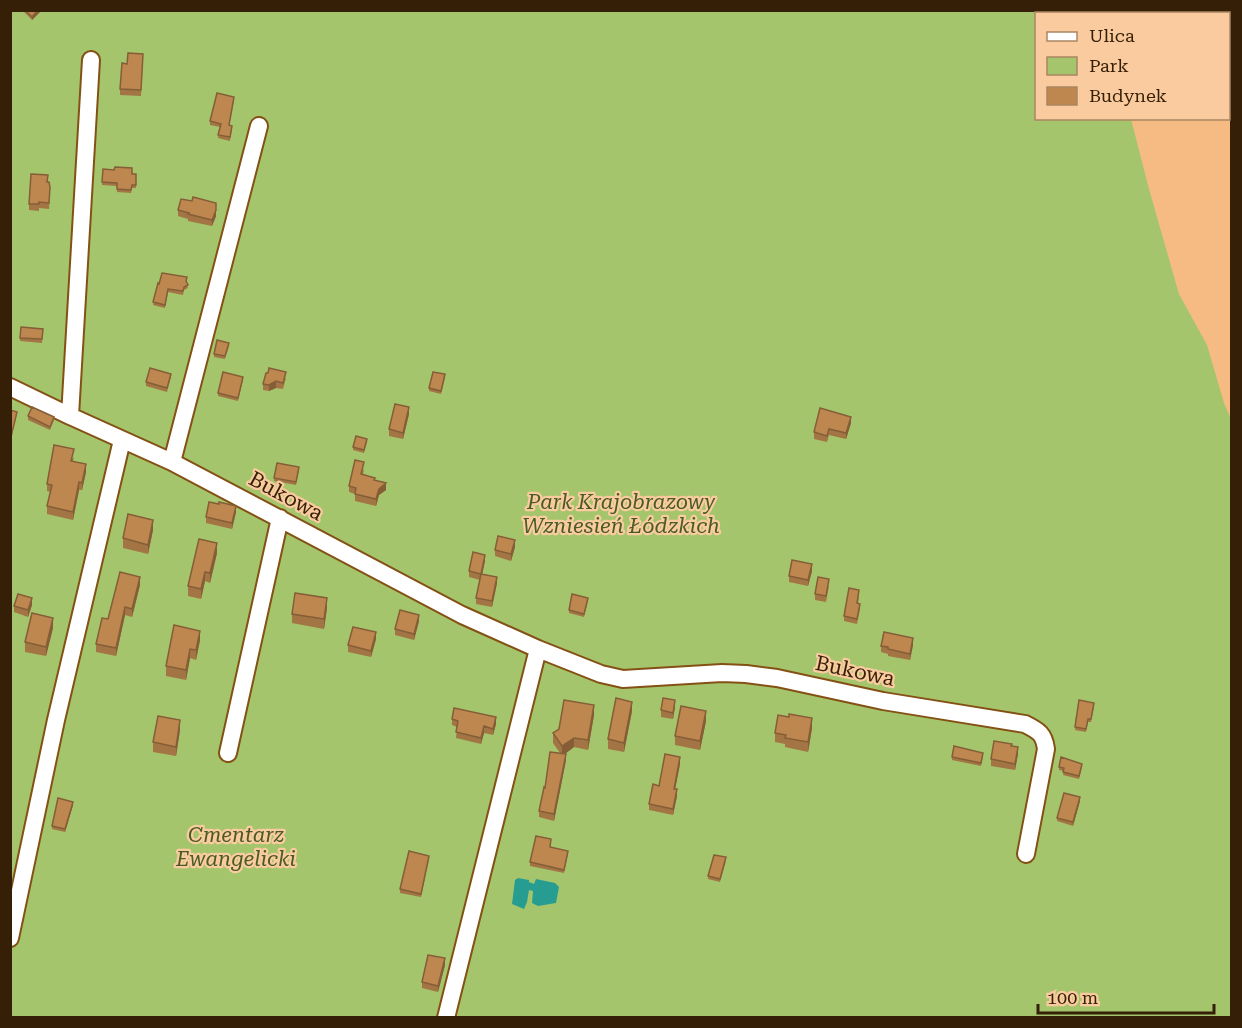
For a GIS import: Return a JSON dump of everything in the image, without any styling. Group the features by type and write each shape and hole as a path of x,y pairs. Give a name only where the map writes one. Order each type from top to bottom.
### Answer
{"street":[{"path":"70,416 91,60"},
{"path":"172,462 259,126"},
{"name":"Bukowa","path":"10,387 172,462 462,615 538,649 613,678 746,674 777,678 883,701 1025,724 1037,730 1044,738 1046,749 1026,854"},
{"path":"10,938 56,720 122,440"},
{"path":"228,753 280,518"},
{"path":"446,1017 538,649"}],"green space":[{"name":"Park Krajobrazowy Wzniesień Łódzkich","path":"10,11 1104,11 1035,12 1035,120 1131,120 1179,294 1207,345 1231,419 1231,1017 11,1017"}],"water":[{"path":"518,878 529,880 534,884 536,879 555,883 559,887 556,903 538,906 532,903 533,891 529,890 524,909 512,904 515,880"}],"building":[{"path":"25,10 38,10 32,17"},
{"path":"128,53 143,54 141,90 120,89 122,63 127,64"},
{"path":"217,93 234,97 229,125 232,126 230,137 218,135 221,124 210,121"},
{"path":"115,167 132,168 132,174 136,174 136,185 132,185 131,190 117,189 117,183 102,182 103,169 114,170"},
{"path":"31,174 48,175 49,203 29,204"},
{"path":"193,197 216,203 212,220 178,210 181,199 192,201"},
{"path":"162,273 187,277 188,285 183,291 168,289 165,305 153,302"},
{"path":"21,327 43,329 42,339 20,338"},
{"path":"217,340 229,343 225,356 214,354"},
{"path":"150,368 171,374 167,388 146,382"},
{"path":"269,368 286,372 283,383 276,381 269,385 263,384"},
{"path":"223,372 243,377 238,398 218,393"},
{"path":"433,372 445,374 441,391 429,388"},
{"path":"395,404 409,407 403,433 389,429"},
{"path":"32,407 54,417 50,427 28,416"},
{"path":"820,408 851,417 846,433 829,429 827,436 814,432"},
{"path":"10,410 17,412 11,437 10,437"},
{"path":"356,436 367,439 364,450 353,447"},
{"path":"54,445 74,449 71,461 86,464 82,483 79,482 73,512 47,506 52,485 47,484"},
{"path":"355,460 364,462 361,474 386,483 379,489 376,499 355,494 356,488 349,486"},
{"path":"277,463 299,467 296,482 274,478"},
{"path":"209,502 236,506 232,523 206,517"},
{"path":"128,514 153,520 148,545 123,538"},
{"path":"498,536 515,540 511,554 495,550"},
{"path":"199,539 217,543 210,573 205,572 201,589 188,586"},
{"path":"473,552 485,555 481,574 469,571"},
{"path":"792,560 812,564 808,580 789,576"},
{"path":"120,572 140,577 132,609 125,607 116,648 96,644 102,618 108,619"},
{"path":"481,574 497,577 492,601 476,598"},
{"path":"818,577 829,579 826,596 815,594"},
{"path":"849,588 859,590 857,603 860,604 857,619 844,616"},
{"path":"295,593 327,598 324,619 292,614"},
{"path":"18,594 32,598 28,610 14,606"},
{"path":"572,594 588,598 584,614 569,610"},
{"path":"400,610 419,615 414,634 395,629"},
{"path":"32,613 53,618 46,647 25,642"},
{"path":"174,625 200,631 196,650 190,649 186,670 166,666"},
{"path":"353,627 376,632 371,651 348,645"},
{"path":"884,632 913,638 910,654 881,646"},
{"path":"616,698 632,702 624,743 608,739"},
{"path":"663,698 675,700 673,713 661,710"},
{"path":"564,700 594,705 588,740 574,738 562,746 553,733 559,729"},
{"path":"1079,700 1094,703 1091,719 1088,719 1086,729 1075,727"},
{"path":"681,706 706,711 700,741 675,736"},
{"path":"454,708 496,717 493,729 484,726 481,738 456,732 458,721 452,719"},
{"path":"789,714 812,718 808,742 785,738 786,735 775,733 778,715 789,717"},
{"path":"158,716 180,720 176,747 153,742"},
{"path":"994,741 1018,747 1015,764 991,759"},
{"path":"954,746 983,753 981,763 952,757"},
{"path":"550,752 566,754 554,814 539,811"},
{"path":"665,754 680,757 673,809 649,804 653,784 659,786"},
{"path":"1061,757 1082,764 1079,776 1063,772 1064,768 1059,767"},
{"path":"1064,793 1080,797 1073,822 1057,818"},
{"path":"58,798 73,802 65,829 52,826"},
{"path":"536,836 551,839 550,847 568,851 564,870 530,862"},
{"path":"409,851 429,856 421,894 400,889"},
{"path":"714,855 726,857 720,879 708,876"},
{"path":"428,955 445,958 438,986 422,982"}],"park label":[{"name":"Cmentarz Ewangelicki","path":"236,847"}]}
